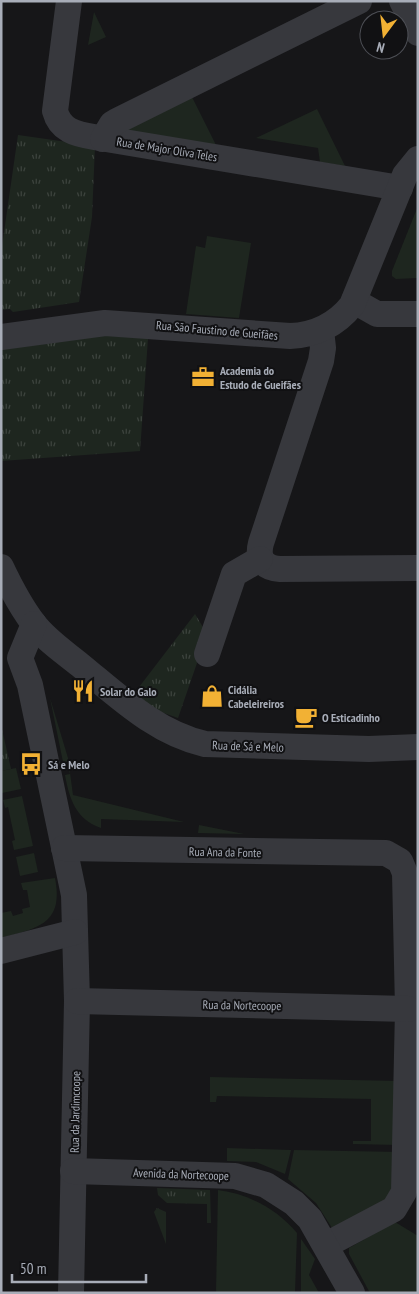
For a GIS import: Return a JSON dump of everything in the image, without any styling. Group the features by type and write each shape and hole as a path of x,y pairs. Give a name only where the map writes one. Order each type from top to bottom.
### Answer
{"street":[{"name":"Rua de Major Oliva Teles","path":"69,1 55,111 57,119 66,129 82,135 103,139 400,188"},
{"path":"103,139 116,121 358,1"},
{"path":"402,1 418,33"},
{"path":"418,159 409,170 400,188 354,301 377,314 418,314"},
{"name":"Rua São Faustino de Gueifães","path":"1,337 105,323 290,336 320,330 345,314 354,301"},
{"path":"270,564 261,542 321,362 323,348 320,330"},
{"path":"207,654 234,574 270,564 418,568"},
{"name":"Rua de Sá e Melo","path":"1,567 34,624 51,641 128,706 164,728 197,742 325,748 418,747"},
{"name":"Rua da Jardimcoope","path":"34,624 20,658 30,685 74,895 77,1001 71,1293"},
{"name":"Rua Ana da Fonte","path":"64,848 386,853 400,861 405,873 408,1009"},
{"path":"1,951 75,932"},
{"name":"Rua da Nortecoope","path":"77,1001 408,1009"},
{"path":"326,1245 389,1212 396,1207 403,1196 408,1009"},
{"name":"Avenida da Nortecoope","path":"73,1171 226,1175 255,1181 279,1192 294,1203 310,1219 352,1293"}],"green space":[{"path":"94,12 106,37 88,45"},
{"path":"192,97 216,145 129,132 127,128"},
{"path":"317,109 345,166 320,162 318,148 256,138"},
{"path":"18,135 95,146 92,217 79,302 13,312 10,309 1,310 1,253"},
{"path":"418,206 418,278 396,279 392,276 392,271"},
{"path":"207,236 251,243 239,318 186,314 196,246 205,248"},
{"path":"96,333 148,338 140,451 1,461 1,347"},
{"path":"195,614 207,634 178,718 161,712 133,695"},
{"path":"50,698 68,758 73,795 184,822 101,819 101,828 85,820 75,807 69,792 65,775 70,774 67,762 63,762"},
{"path":"1,725 11,769 1,771"},
{"path":"16,768 21,789 2,793 1,771"},
{"path":"22,796 33,846 14,850 12,841 15,840 8,807 5,808 3,800"},
{"path":"199,825 244,834 198,833"},
{"path":"34,853 38,872 20,876 16,857"},
{"path":"55,878 57,893 56,905 52,915 37,927 1,938 1,913 11,911 13,916 23,913 22,909 30,907 27,890 23,890 21,883"},
{"path":"210,1077 399,1081 398,1145 353,1144 353,1141 371,1141 371,1099 217,1096 216,1102 210,1102"},
{"path":"227,1148 291,1150 285,1174 256,1162 227,1161"},
{"path":"294,1150 399,1152 396,1193 334,1231 316,1203 288,1179"},
{"path":"157,1188 210,1190 211,1223 207,1223 207,1204 167,1203 158,1195"},
{"path":"218,1190 241,1195 262,1204 281,1217 297,1233 295,1293 216,1293"},
{"path":"157,1208 166,1212 166,1244 154,1212"},
{"path":"395,1222 418,1236 418,1293 370,1293 349,1254 349,1248"},
{"path":"301,1239 315,1259 309,1275 319,1293 301,1293"}],"place":[{"name":"Academia do Estudo de Gueifães","path":"203,377"},
{"name":"Solar do Galo","path":"83,691"},
{"name":"Cidália Cabeleireiros","path":"212,696"},
{"name":"O Esticadinho","path":"306,717"},
{"name":"Sá e Melo","path":"31,764"}]}
